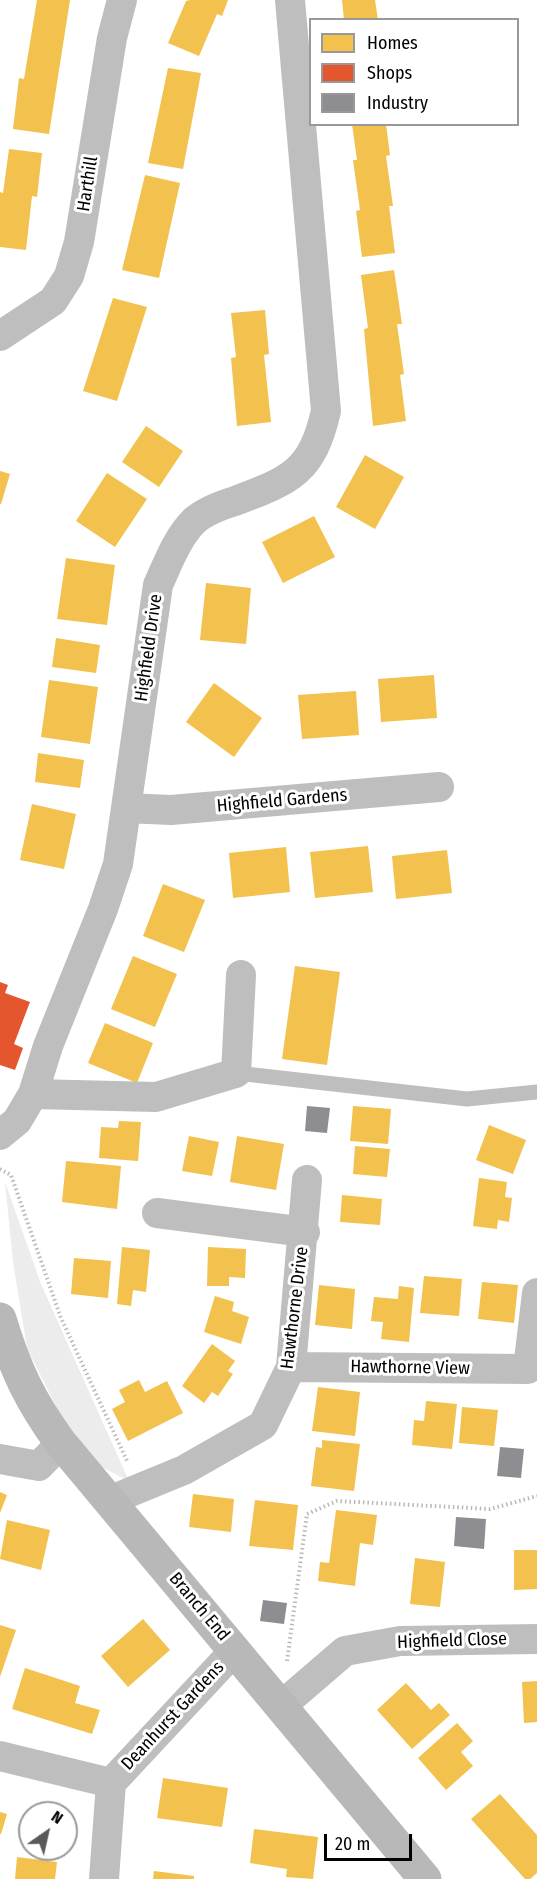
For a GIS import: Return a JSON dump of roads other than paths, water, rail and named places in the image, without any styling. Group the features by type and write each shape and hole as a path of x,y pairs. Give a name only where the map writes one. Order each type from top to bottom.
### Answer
{"main road":[{"name":"Branch End","path":"0,1319 12,1360 34,1405 61,1443 126,1494 235,1650 424,1878"}],"street":[{"name":"Harthill","path":"0,336 53,302 69,276 79,242 112,38 122,0"},
{"name":"Highfield Drive","path":"0,1135 17,1121 33,1094 48,1046 104,909 118,864 158,585 174,548 195,521 223,505 292,476 310,457 326,411 290,0"},
{"name":"Highfield Gardens","path":"126,808 171,810 439,787"},
{"path":"33,1094 156,1097 236,1072 241,975"},
{"name":"Hawthorne Drive","path":"126,1494 184,1470 263,1425 291,1367 305,1232 307,1180"},
{"name":"Hawthorne Drive","path":"157,1213 305,1232"},
{"name":"Hawthorne View","path":"291,1367 532,1379 537,1293"},
{"path":"0,1459 39,1466 61,1443"},
{"name":"Highfield Close","path":"281,1706 345,1652 400,1641 537,1639"},
{"name":"Deanhurst Gardens","path":"104,1879 111,1783 235,1650"},
{"name":"Deanhurst Gardens","path":"0,1756 111,1783"}],"lane":[{"path":"236,1072 467,1100 537,1092"}]}
